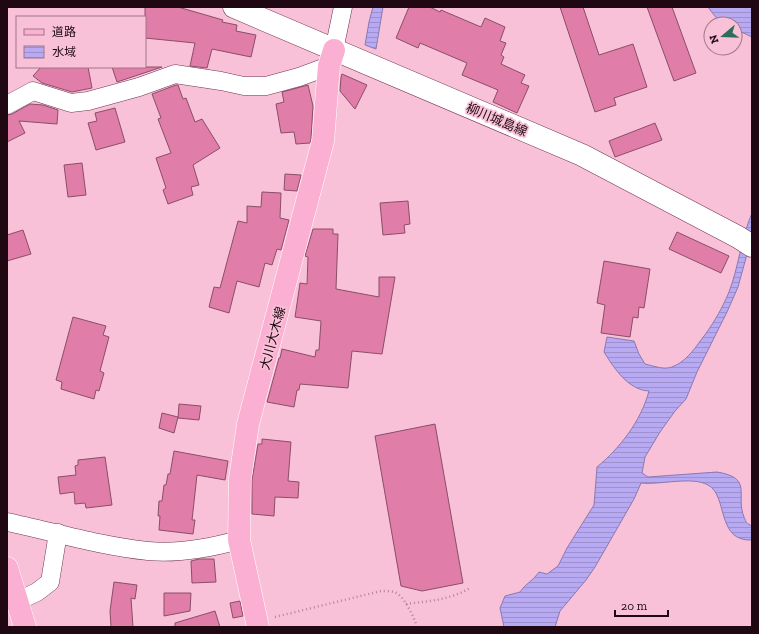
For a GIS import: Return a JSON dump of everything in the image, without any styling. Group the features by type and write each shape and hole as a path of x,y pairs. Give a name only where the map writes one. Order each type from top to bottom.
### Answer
{"main road":[{"name":"柳川城島線","path":"234,7 332,58 582,155 738,237 752,246"},
{"name":"大川大木線","path":"257,624 239,540 240,479 248,424 323,141 332,58"},
{"path":"7,568 25,627"}],"street":[{"path":"7,105 33,91 71,103 88,100 138,87 175,74 244,86 266,86 298,77 332,58 343,7"},
{"path":"7,522 58,533 81,540 149,551 190,551 214,547 239,540"},
{"path":"18,601 37,592 50,582 58,533"}],"path":[{"path":"406,604 446,599 458,595 470,588"},
{"path":"257,624 380,591 394,592 401,597 417,627"}],"water":[{"path":"373,7 383,7 376,49 365,45"},
{"path":"708,7 752,7 752,37 743,33 743,16 714,15"},
{"path":"752,213 752,236 738,287 697,372 686,399 675,411 660,432 645,457 642,473 648,477 717,472 736,478 741,488 741,502 744,517 747,523 752,526 752,540 741,539 733,534 724,517 714,490 708,485 694,481 641,483 634,499 595,567 560,611 555,627 504,627 500,608 505,596 520,592 539,572 547,574 558,566 567,548 594,505 597,467 606,460 629,433 641,413 649,391 641,390 635,387 622,377 612,365 604,352 607,337 634,341 645,364 669,368 677,365 685,359 709,329 729,292 745,232"}],"building":[{"path":"145,7 178,7 223,20 222,22 237,25 236,31 256,35 251,57 212,49 207,68 190,66 195,43 146,38"},
{"path":"409,7 430,7 440,12 441,10 481,27 485,18 505,27 500,41 506,43 501,55 504,57 501,64 525,75 521,83 529,86 517,113 493,102 498,90 462,75 467,63 420,43 418,48 396,38"},
{"path":"560,7 583,7 599,55 633,44 647,87 614,98 616,105 595,112"},
{"path":"647,7 672,7 696,73 674,81"},
{"path":"162,67 117,82 112,68"},
{"path":"40,68 88,68 92,88 72,92 42,83 33,76"},
{"path":"342,74 367,85 355,109 340,91"},
{"path":"178,85 183,99 186,98 195,122 202,119 220,148 193,165 199,185 191,187 193,195 168,204 163,190 166,188 156,158 171,153 158,119 161,118 152,94"},
{"path":"308,85 313,106 311,139 310,143 296,144 294,132 281,133 276,104 284,102 282,92"},
{"path":"30,104 43,105 58,110 57,124 19,121 25,133 7,142 7,115 12,114"},
{"path":"115,108 125,142 96,150 88,123 97,121 95,113"},
{"path":"655,123 662,140 615,157 609,141"},
{"path":"82,163 86,195 68,197 64,165"},
{"path":"285,174 301,175 297,191 284,190"},
{"path":"262,192 281,193 280,218 289,220 281,250 277,249 272,265 265,263 259,287 237,281 229,313 209,307 214,287 220,288 238,221 247,223 247,206 261,207"},
{"path":"408,201 410,224 404,225 405,233 383,235 380,203"},
{"path":"313,229 333,229 333,234 338,234 336,289 379,297 379,277 395,277 382,354 352,351 348,388 300,384 299,390 297,390 294,407 267,402 282,349 315,357 316,350 319,350 321,321 295,317 300,283 307,284 308,257 305,256"},
{"path":"23,230 31,254 7,261 7,235"},
{"path":"677,232 729,256 721,273 669,249"},
{"path":"604,261 650,269 644,308 639,307 638,318 633,317 630,337 601,333 605,305 597,303"},
{"path":"73,317 106,326 103,335 109,337 100,371 104,373 99,391 96,390 94,399 61,389 62,382 56,380"},
{"path":"179,404 201,406 199,420 178,418"},
{"path":"162,413 178,417 174,433 159,428"},
{"path":"435,424 463,583 422,591 401,586 375,436"},
{"path":"262,439 291,442 288,481 299,482 298,498 275,497 274,516 252,514 252,480 258,444 262,444"},
{"path":"174,451 228,461 225,480 197,475 192,520 195,520 193,534 159,530 159,501 162,501 164,485 166,485 168,474 170,474"},
{"path":"105,457 112,505 86,508 85,503 75,504 74,492 60,494 58,477 76,475 75,466 78,465 78,460"},
{"path":"199,559 214,559 216,582 192,583 191,561"},
{"path":"114,582 137,585 135,599 131,598 133,627 111,627 110,611"},
{"path":"164,593 191,593 190,611 164,616"},
{"path":"240,601 243,616 233,618 230,603"},
{"path":"215,611 220,627 175,627 175,623"}]}
